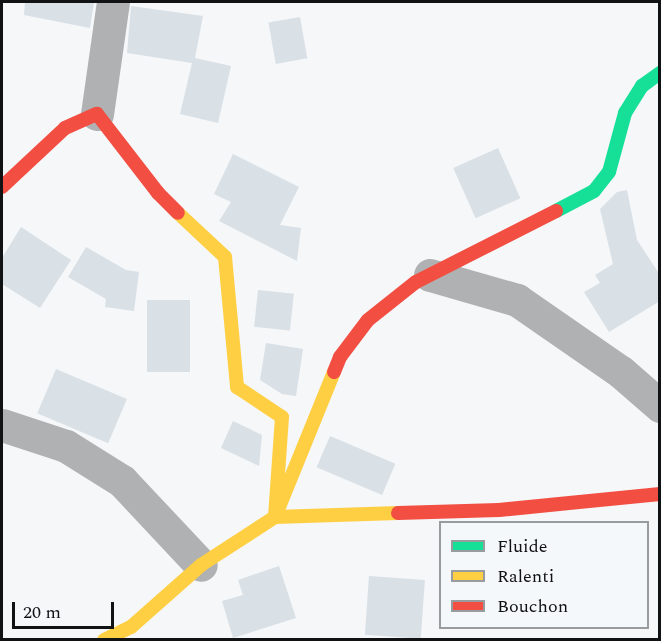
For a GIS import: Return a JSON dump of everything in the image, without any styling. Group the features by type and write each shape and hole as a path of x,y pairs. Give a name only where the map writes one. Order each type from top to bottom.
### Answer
{"street":[{"path":"113,2 97,114 159,193 225,257 237,387 282,417 275,517"},
{"path":"275,517 340,357 368,320 430,274 594,191 609,172 625,113 642,86 660,73"},
{"path":"2,188 65,128 97,114"},
{"path":"430,274 517,300 621,372 660,406"},
{"path":"2,425 66,446 122,481 201,565"},
{"path":"104,639 131,627 201,565 275,517 499,510 660,494"}],"building":[{"path":"25,2 94,2 90,28 24,15"},
{"path":"131,6 203,16 195,58 231,66 218,123 180,114 192,63 127,53"},
{"path":"300,17 307,58 276,64 268,23"},
{"path":"498,148 520,198 476,218 453,168"},
{"path":"233,154 299,187 280,225 301,228 297,261 219,221 231,202 214,194"},
{"path":"627,190 637,240 660,275 660,301 609,332 584,292 600,283 595,275 613,264 600,209 617,192"},
{"path":"21,227 71,260 40,308 2,284 2,258"},
{"path":"86,247 126,270 139,272 134,311 105,307 106,299 68,277"},
{"path":"258,290 294,294 290,331 254,327"},
{"path":"147,300 190,300 190,372 147,372"},
{"path":"266,343 303,349 296,396 282,394 260,380"},
{"path":"56,369 127,399 108,443 37,413"},
{"path":"233,421 262,435 259,466 221,448"},
{"path":"330,436 395,464 382,495 317,467"},
{"path":"279,566 296,618 233,638 222,601 243,595 238,580"},
{"path":"369,576 425,580 421,639 365,635"}],"traffic: fast":[{"path":"556,211 594,191 609,172 625,113 642,86 660,73"}],"traffic: slow":[{"path":"178,213 225,257 237,387 282,417 275,517 398,513"},
{"path":"104,640 131,627 201,565 275,517 334,372"}],"traffic: jam":[{"path":"2,187 65,128 97,114 158,193 178,213"},
{"path":"334,372 340,357 368,320 416,282 556,211"},
{"path":"398,513 499,510 660,494"}]}
